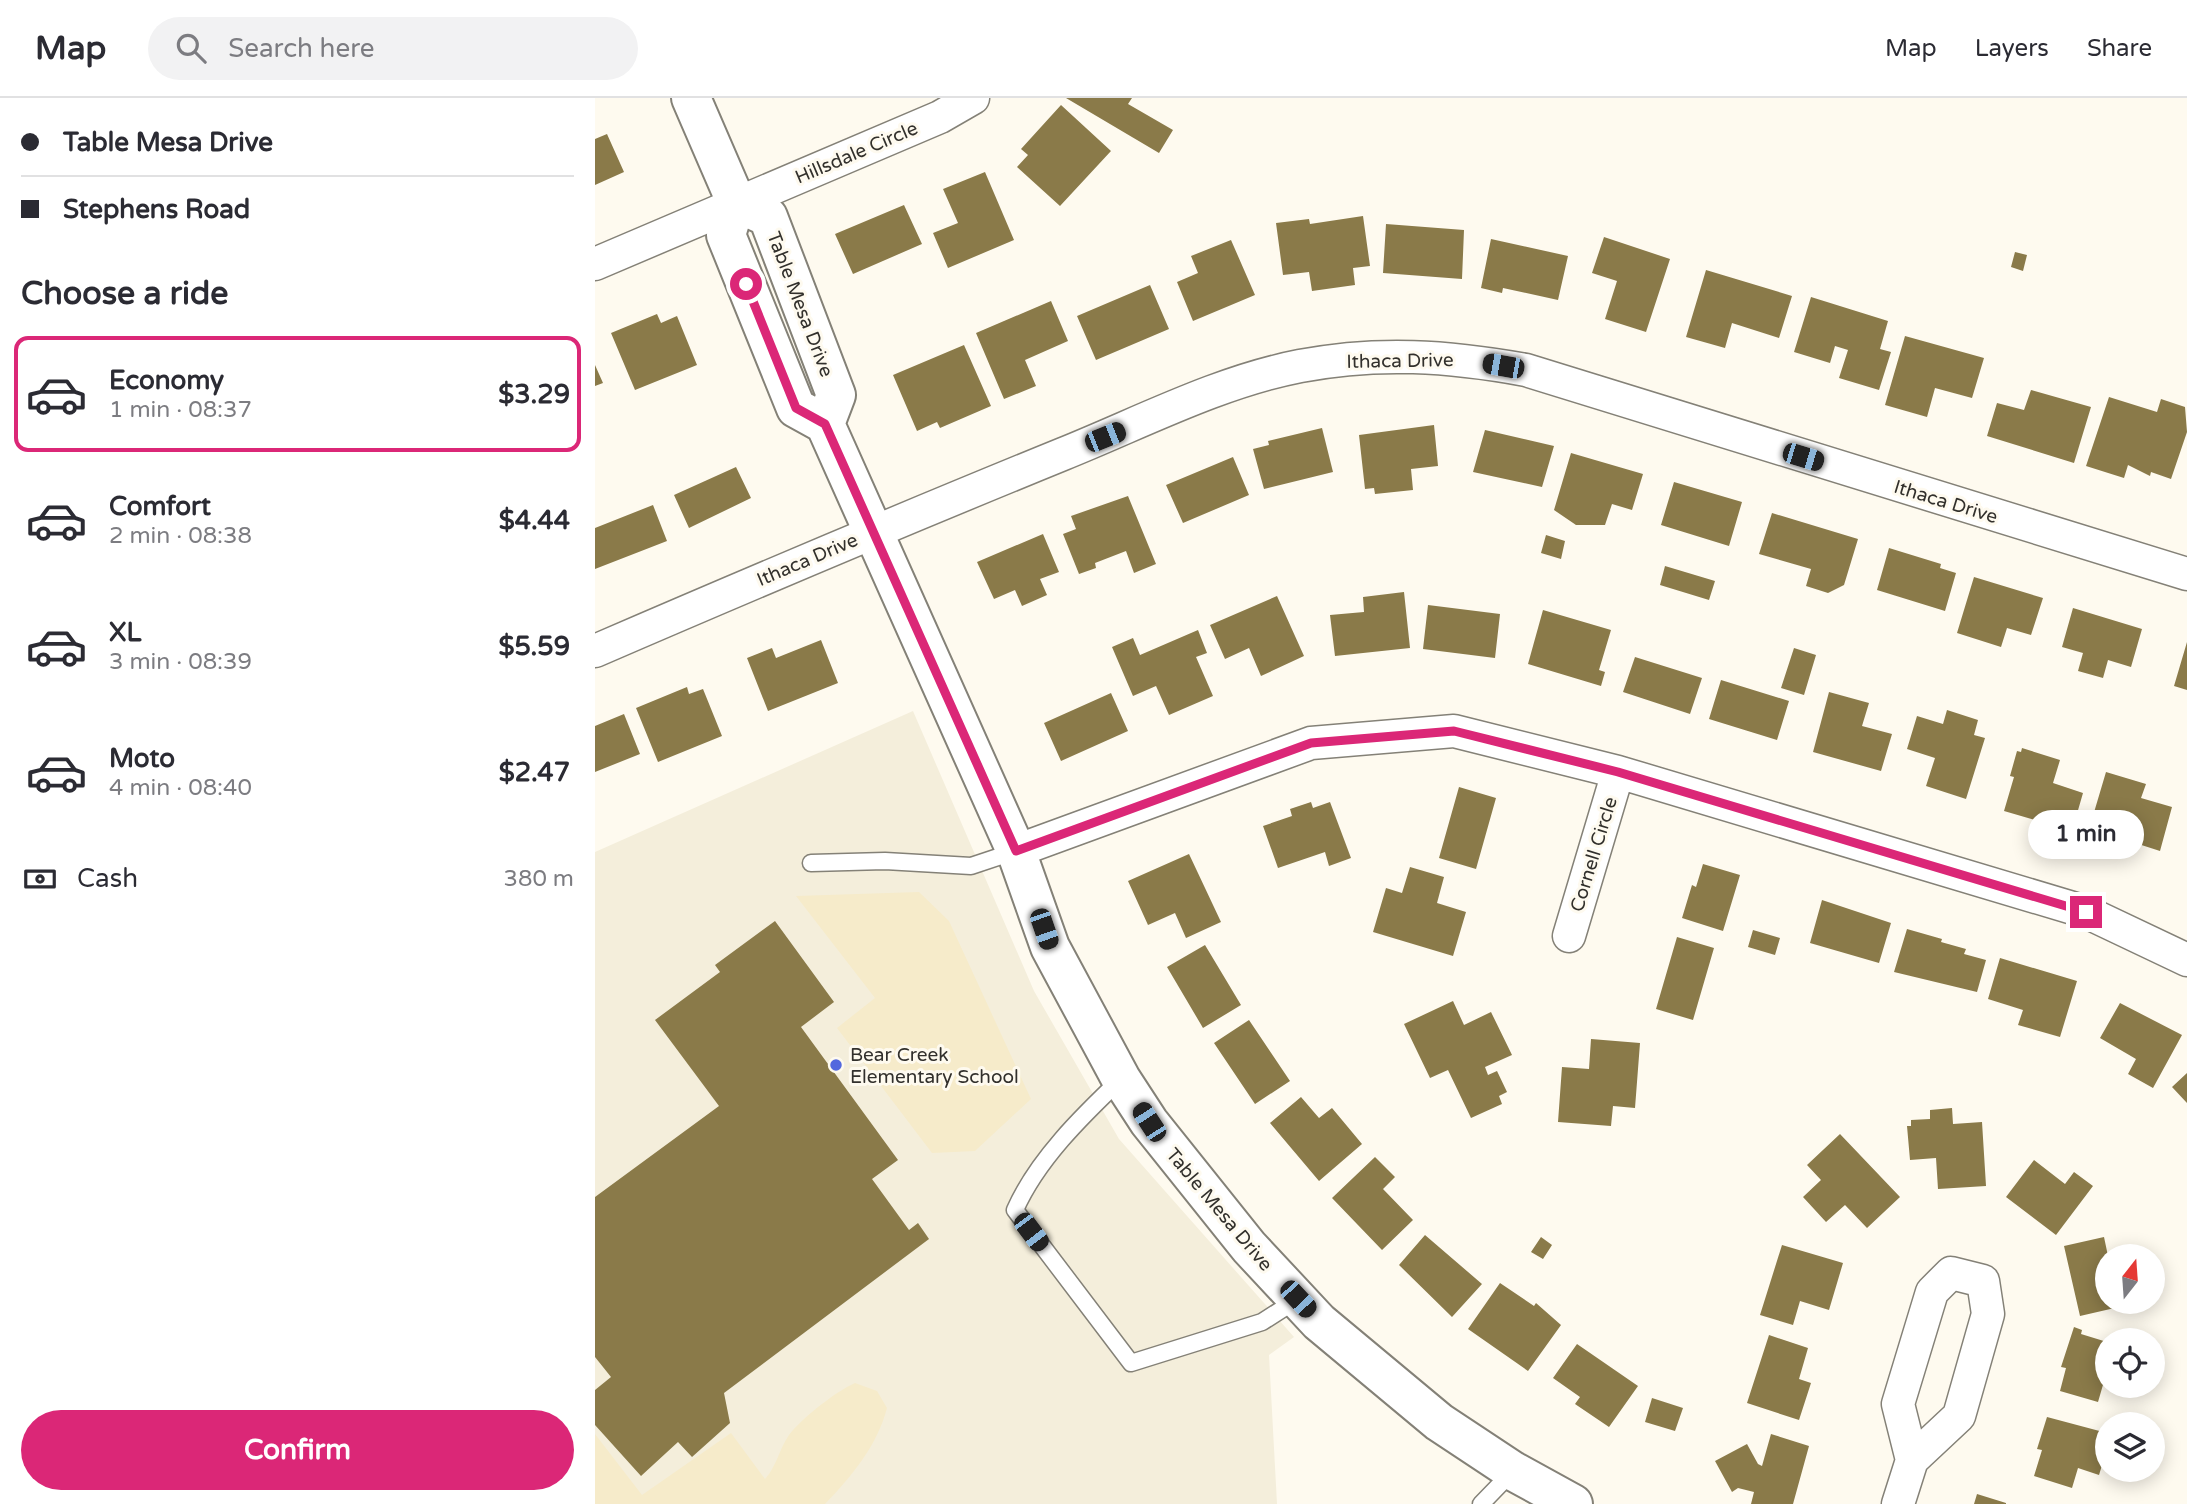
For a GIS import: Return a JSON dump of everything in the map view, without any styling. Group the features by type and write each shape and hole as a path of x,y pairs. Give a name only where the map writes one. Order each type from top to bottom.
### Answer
{"street":[{"path":"691,98 736,202"},
{"name":"Hillsdale Circle","path":"595,264 940,117 973,98"},
{"name":"Table Mesa Drive","path":"736,202 726,235 796,408 825,424 1016,851 1050,947 1121,1079 1149,1122 1249,1247 1298,1299 1381,1376 1439,1422 1513,1471 1573,1504"},
{"name":"Ithaca Drive","path":"595,651 874,531 1232,385 1299,366 1367,356 1458,358 1526,370 2187,574"},
{"path":"1016,851 1311,743 1454,731 1618,772 2086,912 2187,960"},
{"name":"Cornell Circle","path":"1569,936 1618,772"},
{"path":"1898,1504 1912,1460 1959,1416 1988,1314 1983,1281 1951,1273 1932,1292 1898,1404 1912,1460"}],"lane":[{"path":"811,863 885,861 971,866 1016,851"},
{"path":"1121,1079 1087,1111 1023,1191 1015,1210 1131,1363 1262,1322 1298,1299"},
{"path":"1481,1504 1513,1471"}],"shaded area":[{"name":"Bear Creek Elementary School","path":"913,711 1034,991 1119,1139 1294,1337 1269,1355 1277,1504 595,1504 595,852"},
{"path":"919,892 949,921 1031,1099 975,1151 932,1153 837,1028 875,998 796,896"},
{"path":"855,1383 877,1391 887,1408 870,1448 845,1483 825,1504 595,1504 595,1434 642,1495 731,1433 765,1479 795,1428 810,1413"}],"building":[{"path":"1066,98 1132,98 1128,104 1173,130 1159,153"},
{"path":"1061,105 1111,151 1060,206 1017,167 1028,155 1021,149"},
{"path":"607,134 624,172 595,185 595,139"},
{"path":"985,172 1014,240 948,268 933,233 958,223 943,189"},
{"path":"904,205 922,244 853,274 835,234"},
{"path":"1363,216 1370,266 1353,268 1355,285 1312,291 1309,272 1283,275 1276,223 1309,219 1310,224"},
{"path":"1386,224 1464,230 1462,279 1383,273"},
{"path":"1604,237 1670,259 1646,332 1605,319 1617,281 1592,273"},
{"path":"1491,239 1568,256 1558,300 1503,288 1502,293 1481,288"},
{"path":"1231,240 1255,295 1193,321 1177,282 1198,273 1191,256"},
{"path":"2015,252 2027,255 2023,271 2011,267"},
{"path":"1706,270 1792,296 1779,338 1732,323 1725,348 1686,337"},
{"path":"1150,285 1169,329 1096,360 1077,316"},
{"path":"1811,297 1888,321 1880,349 1891,352 1879,390 1839,378 1848,350 1835,346 1830,363 1794,352"},
{"path":"1051,301 1068,341 1025,360 1036,386 1004,399 976,333"},
{"path":"657,314 661,323 677,316 697,365 635,390 611,333"},
{"path":"1905,336 1984,358 1972,398 1935,388 1927,417 1885,405"},
{"path":"964,345 991,406 940,428 937,422 917,431 893,375"},
{"path":"595,365 603,383 595,386"},
{"path":"2031,390 2091,407 2074,463 1987,436 1997,403 2024,410"},
{"path":"2109,397 2157,412 2161,399 2185,407 2187,432 2171,479 2151,472 2150,476 2128,465 2124,478 2086,466"},
{"path":"1434,425 1438,466 1411,469 1413,490 1375,494 1374,488 1365,489 1359,435"},
{"path":"1322,428 1333,472 1264,489 1253,449 1269,445 1268,441"},
{"path":"1485,430 1554,446 1542,487 1473,472"},
{"path":"1571,453 1643,474 1632,510 1612,504 1605,525 1576,525 1554,510"},
{"path":"1233,457 1249,495 1183,523 1166,485"},
{"path":"736,467 751,498 689,528 674,495"},
{"path":"1674,482 1742,502 1729,546 1661,525"},
{"path":"1128,496 1156,564 1134,573 1126,551 1095,563 1096,568 1079,574 1063,534 1076,529 1071,516"},
{"path":"653,505 667,541 595,569 595,528"},
{"path":"1772,513 1858,539 1844,585 1828,593 1806,586 1811,569 1759,554"},
{"path":"1043,534 1059,572 1040,579 1047,595 1022,606 1015,590 994,599 977,562"},
{"path":"1546,535 1565,541 1561,559 1541,553"},
{"path":"1889,548 1941,564 1940,568 1956,573 1945,611 1877,590"},
{"path":"1665,566 1715,581 1709,600 1660,585"},
{"path":"1974,577 2043,598 2031,635 2007,628 2001,647 1957,633"},
{"path":"1404,592 1410,648 1335,656 1330,615 1364,612 1363,597"},
{"path":"1277,596 1304,656 1261,676 1249,648 1225,659 1210,625"},
{"path":"1428,605 1500,614 1495,658 1423,649"},
{"path":"2073,608 2142,629 2131,667 2108,660 2103,678 2078,671 2083,653 2062,647"},
{"path":"1543,610 1611,630 1599,670 1605,672 1601,686 1528,664"},
{"path":"1198,630 1207,653 1196,657 1213,696 1169,715 1156,686 1133,696 1112,647 1133,638 1140,655"},
{"path":"821,640 838,683 768,711 747,658 772,648 776,658"},
{"path":"2187,642 2187,690 2174,686"},
{"path":"1794,648 1816,655 1804,695 1781,688"},
{"path":"1635,657 1702,678 1690,714 1623,692"},
{"path":"1721,680 1789,701 1777,740 1709,719"},
{"path":"687,687 689,694 703,689 722,736 658,762 636,708"},
{"path":"1829,692 1869,703 1862,726 1892,734 1881,771 1813,752"},
{"path":"1111,693 1128,731 1061,761 1044,723"},
{"path":"1947,710 1978,720 1974,735 1985,738 1966,799 1926,786 1935,758 1907,749 1917,716 1943,724"},
{"path":"624,714 640,754 595,772 595,726"},
{"path":"2022,748 2060,760 2053,783 2083,793 2072,831 2004,811 2014,777 2010,776 2017,751 2021,752"},
{"path":"2106,772 2146,784 2141,798 2172,807 2160,851 2129,841 2127,848 2087,836"},
{"path":"1459,787 1496,798 1476,869 1439,858"},
{"path":"1311,802 1313,808 1330,802 1351,858 1329,866 1325,852 1278,868 1263,826 1292,816 1290,809"},
{"path":"1189,854 1221,922 1186,938 1175,913 1148,925 1128,881"},
{"path":"1703,864 1740,875 1723,931 1682,918 1692,885 1696,887"},
{"path":"1410,867 1444,877 1437,903 1466,912 1453,956 1373,932 1386,888 1402,893"},
{"path":"1822,900 1891,923 1879,963 1810,943"},
{"name":"Bear Creek Elementary School","path":"775,921 834,1002 801,1027 898,1160 872,1179 909,1230 918,1223 929,1239 724,1393 730,1423 692,1457 678,1442 641,1476 595,1425 595,1390 611,1377 595,1357 595,1197 719,1106 655,1020 720,972 715,965"},
{"path":"1907,929 1942,939 1941,942 1966,949 1964,954 1986,960 1977,992 1894,972"},
{"path":"1753,930 1780,938 1775,955 1748,947"},
{"path":"1677,937 1714,948 1693,1020 1656,1009"},
{"path":"1205,945 1241,1005 1203,1028 1167,967"},
{"path":"2000,958 2077,981 2060,1037 2018,1025 2023,1010 1988,999"},
{"path":"1453,1001 1464,1025 1491,1012 1512,1055 1485,1067 1488,1075 1497,1071 1507,1092 1499,1096 1502,1104 1471,1118 1448,1070 1430,1078 1404,1024"},
{"path":"2120,1003 2182,1035 2153,1088 2128,1074 2136,1059 2100,1038"},
{"path":"1249,1020 1290,1081 1255,1104 1214,1043"},
{"path":"1591,1039 1640,1043 1635,1108 1613,1106 1611,1126 1558,1122 1562,1067 1589,1069"},
{"path":"2187,1073 2187,1103 2172,1087"},
{"path":"1301,1097 1319,1118 1332,1108 1362,1144 1319,1181 1270,1123"},
{"path":"1952,1108 1953,1124 1982,1122 1986,1186 1938,1189 1936,1158 1910,1160 1907,1126 1911,1126 1911,1120 1930,1119 1930,1110"},
{"path":"1840,1134 1900,1197 1867,1228 1845,1205 1826,1222 1803,1197 1821,1180 1807,1165"},
{"path":"1375,1157 1395,1177 1383,1189 1413,1220 1382,1250 1332,1198"},
{"path":"2034,1160 2065,1184 2074,1172 2093,1186 2056,1235 2006,1197"},
{"path":"1425,1235 1482,1284 1452,1317 1399,1265"},
{"path":"1541,1237 1552,1245 1543,1259 1531,1252"},
{"path":"2104,1237 2105,1244 2095,1244 2095,1313 2080,1316 2064,1246"},
{"path":"1782,1245 1843,1263 1829,1310 1800,1301 1793,1325 1760,1315"},
{"path":"1500,1283 1534,1306 1536,1303 1561,1325 1528,1371 1468,1329"},
{"path":"2074,1327 2082,1330 2081,1334 2095,1338 2095,1398 2099,1398 2098,1402 2060,1391 2066,1368 2061,1367"},
{"path":"1769,1335 1808,1348 1799,1379 1811,1383 1799,1420 1747,1403"},
{"path":"1577,1344 1638,1386 1609,1427 1575,1404 1580,1397 1553,1378"},
{"path":"1652,1398 1683,1408 1675,1431 1645,1422"},
{"path":"2047,1417 2095,1430 2095,1474 2078,1468 2072,1488 2034,1476 2042,1450 2037,1449"},
{"path":"1771,1434 1809,1446 1793,1504 1751,1504 1754,1492 1738,1488 1732,1492 1715,1461 1747,1444 1758,1464 1762,1466"},
{"path":"1977,1494 2006,1503 2006,1504 1974,1504"}],"place":[{"name":"Bear Creek Elementary School","path":"836,1065"}],"route":[{"path":"746,284 796,408 825,424 1016,851 1311,743 1454,731 1618,772 2086,912"}]}
